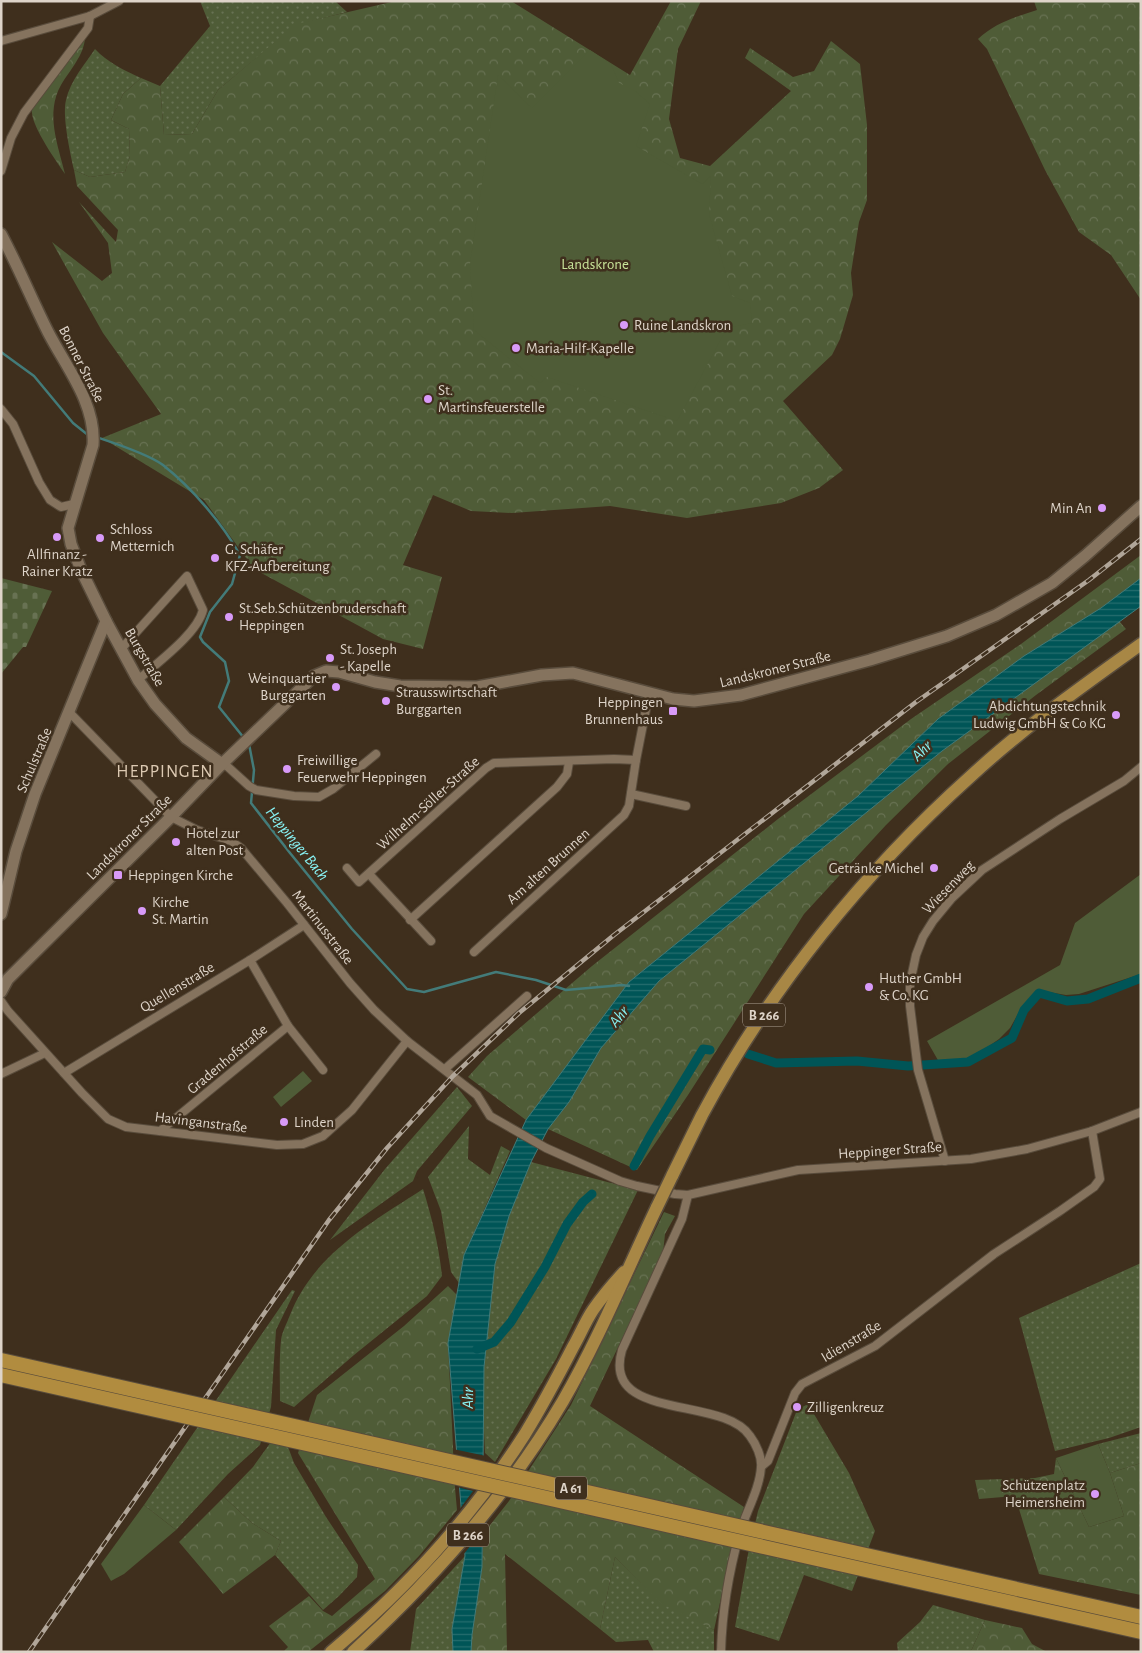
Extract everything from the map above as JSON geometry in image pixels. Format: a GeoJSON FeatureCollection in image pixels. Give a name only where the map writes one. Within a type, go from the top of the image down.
{"type":"FeatureCollection","features":[{"type":"Feature","properties":{"kind":"highway","name":"B 266"},"geometry":{"type":"LineString","coordinates":[[353,1652],[396,1613],[471,1532],[532,1449],[563,1401],[592,1346],[620,1290],[628,1266],[656,1207],[702,1115],[749,1036],[798,966],[858,891],[931,813],[991,758],[1048,712],[1141,644]]}},
{"type":"Feature","properties":{"kind":"highway","name":"B 266"},"geometry":{"type":"LineString","coordinates":[[330,1652],[393,1596],[426,1562],[464,1517],[524,1435],[592,1312],[628,1266]]}},
{"type":"Feature","properties":{"kind":"highway","name":"A 61"},"geometry":{"type":"LineString","coordinates":[[1,1360],[1141,1617]]}},
{"type":"Feature","properties":{"kind":"highway","name":"A 61"},"geometry":{"type":"LineString","coordinates":[[1,1375],[1141,1632]]}},
{"type":"Feature","properties":{"kind":"main road","name":"Bonner Straße"},"geometry":{"type":"LineString","coordinates":[[1,234],[49,333],[84,398],[91,417],[93,439],[89,463],[74,504],[68,528],[71,544]]}},
{"type":"Feature","properties":{"kind":"main road","name":"Landskroner Straße"},"geometry":{"type":"LineString","coordinates":[[1,992],[8,979],[28,958],[222,764],[314,676],[326,671],[339,672],[375,682],[400,686],[477,687],[542,674],[572,673],[673,699],[694,701],[741,696],[870,660],[947,636],[996,615],[1052,583],[1141,506]]}},
{"type":"Feature","properties":{"kind":"main road","name":"Burgstraße"},"geometry":{"type":"LineString","coordinates":[[71,544],[81,570],[106,621],[138,680],[169,721],[186,738],[222,764]]}},
{"type":"Feature","properties":{"kind":"main road","name":"Schulstraße"},"geometry":{"type":"LineString","coordinates":[[1,914],[16,850],[32,804],[106,621]]}},
{"type":"Feature","properties":{"kind":"street"},"geometry":{"type":"LineString","coordinates":[[1,41],[90,16],[119,1]]}},
{"type":"Feature","properties":{"kind":"street"},"geometry":{"type":"LineString","coordinates":[[1,171],[11,138],[24,113],[88,28],[90,16]]}},
{"type":"Feature","properties":{"kind":"street"},"geometry":{"type":"LineString","coordinates":[[1,409],[14,424],[39,482],[50,500],[61,507],[74,504]]}},
{"type":"Feature","properties":{"kind":"street"},"geometry":{"type":"LineString","coordinates":[[122,648],[187,576],[203,610],[201,618],[190,633],[138,680]]}},
{"type":"Feature","properties":{"kind":"street","name":"Am alten Brunnen"},"geometry":{"type":"LineString","coordinates":[[474,952],[624,815],[631,794],[649,694]]}},
{"type":"Feature","properties":{"kind":"street","name":"Martinusstraße"},"geometry":{"type":"LineString","coordinates":[[70,713],[171,817],[197,830],[231,841],[241,848],[357,992],[407,1041],[477,1095],[490,1116],[546,1148],[620,1181],[637,1186]]}},
{"type":"Feature","properties":{"kind":"street"},"geometry":{"type":"LineString","coordinates":[[222,764],[228,766],[249,786],[256,790],[294,796],[319,797],[334,789],[376,754]]}},
{"type":"Feature","properties":{"kind":"street","name":"Wilhelm-Söller-Straße"},"geometry":{"type":"LineString","coordinates":[[369,874],[486,768],[494,763],[636,760]]}},
{"type":"Feature","properties":{"kind":"street"},"geometry":{"type":"LineString","coordinates":[[410,920],[557,787],[567,774],[569,762]]}},
{"type":"Feature","properties":{"kind":"street","name":"Wiesenweg"},"geometry":{"type":"LineString","coordinates":[[945,1161],[917,1066],[910,1006],[910,983],[916,955],[924,937],[933,921],[952,898],[982,870],[1060,819],[1124,781],[1141,767]]}},
{"type":"Feature","properties":{"kind":"street"},"geometry":{"type":"LineString","coordinates":[[631,794],[686,806]]}},
{"type":"Feature","properties":{"kind":"street"},"geometry":{"type":"LineString","coordinates":[[347,868],[360,882],[369,874],[431,942]]}},
{"type":"Feature","properties":{"kind":"street","name":"Quellenstraße"},"geometry":{"type":"LineString","coordinates":[[64,1073],[304,925]]}},
{"type":"Feature","properties":{"kind":"street"},"geometry":{"type":"LineString","coordinates":[[250,960],[288,1026],[323,1070]]}},
{"type":"Feature","properties":{"kind":"street"},"geometry":{"type":"LineString","coordinates":[[445,1069],[527,996]]}},
{"type":"Feature","properties":{"kind":"street","name":"Havinganstraße"},"geometry":{"type":"LineString","coordinates":[[1,1001],[8,1012],[45,1053],[108,1119],[126,1127],[277,1146],[303,1144],[323,1136],[352,1110],[407,1041]]}},
{"type":"Feature","properties":{"kind":"street","name":"Gradenhofstraße"},"geometry":{"type":"LineString","coordinates":[[160,1132],[288,1026]]}},
{"type":"Feature","properties":{"kind":"street"},"geometry":{"type":"LineString","coordinates":[[1,1074],[45,1053]]}},
{"type":"Feature","properties":{"kind":"street","name":"Heppinger Straße"},"geometry":{"type":"LineString","coordinates":[[637,1186],[688,1195],[798,1170],[971,1159],[1027,1149],[1092,1131],[1141,1112]]}},
{"type":"Feature","properties":{"kind":"street","name":"Idienstraße"},"geometry":{"type":"LineString","coordinates":[[721,1652],[724,1603],[740,1533],[760,1478],[762,1466],[768,1461],[795,1393],[802,1384],[875,1346],[994,1254],[1094,1187],[1100,1179],[1092,1131]]}},
{"type":"Feature","properties":{"kind":"street"},"geometry":{"type":"LineString","coordinates":[[688,1195],[682,1219],[622,1350],[619,1362],[621,1376],[636,1395],[728,1419],[740,1425],[749,1433],[757,1446],[762,1466]]}},
{"type":"Feature","properties":{"kind":"green space"},"geometry":{"type":"Polygon","coordinates":[[[200,1],[335,1],[347,12],[296,25],[218,90],[192,134],[164,135],[160,86],[210,26],[200,1]]]}},
{"type":"Feature","properties":{"kind":"green space"},"geometry":{"type":"Polygon","coordinates":[[[396,1],[511,1],[630,75],[671,1],[701,1],[678,49],[669,119],[680,158],[710,166],[791,91],[745,58],[750,48],[793,77],[814,71],[831,41],[860,64],[867,125],[867,200],[859,222],[851,273],[853,295],[840,339],[832,355],[783,401],[843,470],[819,488],[781,503],[687,518],[610,506],[512,513],[471,511],[433,495],[403,565],[442,577],[423,649],[383,639],[254,569],[204,500],[102,438],[161,414],[103,333],[52,242],[102,281],[112,273],[108,243],[79,202],[116,242],[118,230],[77,186],[74,170],[90,177],[125,172],[130,156],[129,129],[111,120],[123,94],[141,78],[160,86],[164,135],[192,134],[218,90],[296,24],[396,1]]]}},
{"type":"Feature","properties":{"kind":"green space"},"geometry":{"type":"Polygon","coordinates":[[[1034,1],[1141,1],[1141,300],[1111,255],[1079,232],[1045,170],[987,49],[978,39],[998,25],[1037,10],[1034,1]]]}},
{"type":"Feature","properties":{"kind":"green space"},"geometry":{"type":"Polygon","coordinates":[[[85,38],[76,62],[56,96],[54,107],[54,129],[65,174],[36,127],[32,113],[38,97],[85,38]]]}},
{"type":"Feature","properties":{"kind":"green space"},"geometry":{"type":"Polygon","coordinates":[[[95,49],[111,62],[141,78],[123,94],[111,120],[129,129],[130,156],[125,172],[90,177],[74,170],[67,134],[65,107],[71,86],[95,49]]]}},
{"type":"Feature","properties":{"kind":"green space","name":"Landskrone"},"geometry":{"type":"Polygon","coordinates":[[[590,50],[611,64],[619,83],[635,91],[650,104],[636,146],[702,184],[711,176],[709,214],[732,296],[750,303],[752,323],[727,328],[677,421],[547,377],[540,383],[474,330],[470,264],[498,75],[532,108],[590,50]]]}},
{"type":"Feature","properties":{"kind":"green space"},"geometry":{"type":"Polygon","coordinates":[[[1141,555],[1141,578],[1101,608],[1024,656],[938,719],[858,796],[629,982],[526,1120],[468,1077],[487,1056],[592,966],[778,819],[911,719],[1021,644],[1141,555]]]}},
{"type":"Feature","properties":{"kind":"green space"},"geometry":{"type":"Polygon","coordinates":[[[1,578],[52,591],[26,647],[23,647],[1,674],[1,578]]]}},
{"type":"Feature","properties":{"kind":"green space"},"geometry":{"type":"Polygon","coordinates":[[[1119,621],[1126,629],[1036,695],[948,764],[886,825],[804,914],[688,1095],[637,1170],[548,1129],[569,1102],[601,1048],[659,981],[942,751],[1119,621]]]}},
{"type":"Feature","properties":{"kind":"green space"},"geometry":{"type":"Polygon","coordinates":[[[1141,874],[1141,974],[1079,994],[1066,995],[1037,990],[1022,1007],[1010,1028],[999,1039],[974,1057],[939,1062],[927,1041],[1060,965],[1075,923],[1141,874]]]}},
{"type":"Feature","properties":{"kind":"green space"},"geometry":{"type":"Polygon","coordinates":[[[303,1071],[312,1081],[281,1107],[273,1097],[303,1071]]]}},
{"type":"Feature","properties":{"kind":"green space"},"geometry":{"type":"Polygon","coordinates":[[[457,1087],[472,1106],[417,1171],[413,1181],[330,1240],[385,1169],[457,1087]]]}},
{"type":"Feature","properties":{"kind":"green space"},"geometry":{"type":"Polygon","coordinates":[[[469,1126],[468,1159],[490,1175],[501,1146],[510,1151],[464,1255],[459,1283],[451,1272],[441,1211],[428,1177],[469,1126]]]}},
{"type":"Feature","properties":{"kind":"green space"},"geometry":{"type":"Polygon","coordinates":[[[531,1162],[638,1190],[556,1359],[495,1462],[485,1453],[483,1409],[484,1367],[495,1264],[509,1216],[531,1162]]]}},
{"type":"Feature","properties":{"kind":"green space"},"geometry":{"type":"Polygon","coordinates":[[[423,1189],[435,1232],[442,1276],[427,1296],[294,1407],[280,1401],[280,1348],[283,1331],[300,1293],[329,1257],[346,1242],[384,1214],[423,1189]]]}},
{"type":"Feature","properties":{"kind":"green space"},"geometry":{"type":"Polygon","coordinates":[[[664,1212],[675,1216],[665,1234],[663,1253],[590,1406],[744,1507],[731,1552],[714,1630],[662,1604],[615,1557],[600,1629],[505,1554],[507,1652],[471,1652],[482,1567],[483,1534],[509,1501],[571,1405],[664,1212]]]}},
{"type":"Feature","properties":{"kind":"green space"},"geometry":{"type":"Polygon","coordinates":[[[1141,1263],[1141,1427],[1109,1438],[1055,1451],[1019,1318],[1141,1263]]]}},
{"type":"Feature","properties":{"kind":"green space"},"geometry":{"type":"Polygon","coordinates":[[[448,1286],[457,1295],[448,1343],[457,1510],[419,1556],[385,1591],[308,1652],[283,1652],[288,1647],[269,1626],[309,1596],[323,1611],[332,1616],[375,1579],[298,1453],[317,1395],[404,1326],[448,1286]]]}},
{"type":"Feature","properties":{"kind":"green space"},"geometry":{"type":"Polygon","coordinates":[[[292,1290],[295,1291],[276,1330],[271,1407],[260,1445],[228,1474],[176,1530],[144,1505],[292,1290]]]}},
{"type":"Feature","properties":{"kind":"green space"},"geometry":{"type":"Polygon","coordinates":[[[808,1404],[849,1473],[875,1531],[852,1591],[804,1575],[779,1641],[735,1627],[758,1511],[797,1410],[808,1404]]]}},
{"type":"Feature","properties":{"kind":"green space"},"geometry":{"type":"Polygon","coordinates":[[[281,1428],[294,1463],[326,1517],[358,1565],[357,1577],[323,1610],[275,1555],[281,1541],[252,1523],[224,1497],[253,1467],[281,1428]]]}},
{"type":"Feature","properties":{"kind":"green space"},"geometry":{"type":"Polygon","coordinates":[[[1141,1433],[1141,1463],[1110,1473],[1098,1444],[1141,1433]]]}},
{"type":"Feature","properties":{"kind":"green space","name":"Schützenplatz Heimersheim"},"geometry":{"type":"Polygon","coordinates":[[[1098,1444],[1124,1516],[1089,1527],[1056,1458],[1098,1444]]]}},
{"type":"Feature","properties":{"kind":"green space"},"geometry":{"type":"Polygon","coordinates":[[[1056,1458],[1089,1527],[1124,1516],[1110,1473],[1141,1463],[1141,1595],[1039,1574],[1015,1496],[979,1499],[975,1480],[1035,1478],[1054,1474],[1056,1458]]]}},
{"type":"Feature","properties":{"kind":"green space"},"geometry":{"type":"Polygon","coordinates":[[[224,1497],[252,1523],[281,1541],[275,1555],[223,1594],[179,1542],[224,1497]]]}},
{"type":"Feature","properties":{"kind":"green space"},"geometry":{"type":"Polygon","coordinates":[[[144,1505],[176,1530],[124,1574],[111,1581],[101,1564],[144,1505]]]}},
{"type":"Feature","properties":{"kind":"green space"},"geometry":{"type":"Polygon","coordinates":[[[465,1556],[452,1629],[453,1652],[410,1652],[416,1609],[465,1556]]]}},
{"type":"Feature","properties":{"kind":"green space"},"geometry":{"type":"Polygon","coordinates":[[[615,1557],[659,1600],[714,1630],[714,1652],[654,1652],[648,1640],[616,1642],[600,1629],[615,1557]]]}},
{"type":"Feature","properties":{"kind":"green space"},"geometry":{"type":"Polygon","coordinates":[[[933,1605],[985,1620],[972,1649],[968,1652],[898,1652],[897,1643],[920,1622],[933,1605]]]}},
{"type":"Feature","properties":{"kind":"green space"},"geometry":{"type":"Polygon","coordinates":[[[985,1620],[1022,1628],[1032,1644],[1047,1652],[968,1652],[972,1649],[985,1620]]]}},
{"type":"Feature","properties":{"kind":"water","name":"Ahr"},"geometry":{"type":"Polygon","coordinates":[[[1141,578],[1141,606],[942,751],[659,981],[601,1048],[569,1102],[548,1129],[531,1162],[509,1216],[495,1264],[484,1367],[482,1567],[471,1652],[453,1652],[452,1629],[465,1556],[448,1343],[464,1255],[526,1120],[629,982],[858,796],[938,719],[1024,656],[1101,608],[1141,578]]]}},
{"type":"Feature","properties":{"kind":"pier"},"geometry":{"type":"Polygon","coordinates":[[[453,1449],[486,1456],[485,1528],[463,1555],[459,1510],[473,1491],[457,1487],[453,1449]]]}},
{"type":"Feature","properties":{"kind":"waterway","name":"Heppinger Bach"},"geometry":{"type":"LineString","coordinates":[[1,352],[34,376],[73,423],[88,435]]}},
{"type":"Feature","properties":{"kind":"waterway","name":"Heppinger Bach"},"geometry":{"type":"LineString","coordinates":[[96,437],[140,453],[163,465],[185,484],[206,507],[240,555],[232,584],[210,612],[200,637],[225,662],[229,681],[219,707],[244,738]]}},
{"type":"Feature","properties":{"kind":"waterway","name":"Heppinger Bach"},"geometry":{"type":"LineString","coordinates":[[249,744],[254,770],[251,803],[352,929],[407,989],[424,992],[496,972],[536,980],[566,990],[629,986]]}},
{"type":"Feature","properties":{"kind":"waterway"},"geometry":{"type":"LineString","coordinates":[[748,1054],[776,1063],[857,1061],[908,1066],[968,1062],[1012,1038],[1024,1010],[1039,993],[1067,1001],[1088,999],[1141,978]]}},
{"type":"Feature","properties":{"kind":"waterway"},"geometry":{"type":"LineString","coordinates":[[634,1166],[703,1049],[710,1050]]}},
{"type":"Feature","properties":{"kind":"waterway"},"geometry":{"type":"LineString","coordinates":[[477,1349],[494,1342],[511,1322],[545,1267],[567,1224],[583,1202],[592,1194]]}},
{"type":"Feature","properties":{"kind":"railway"},"geometry":{"type":"LineString","coordinates":[[29,1652],[329,1220],[387,1148],[453,1076],[519,1013],[614,935],[916,702],[1089,580],[1141,539]]}},
{"type":"Feature","properties":{"kind":"place","name":"Ruine Landskron"},"geometry":{"type":"Point","coordinates":[624,325]}},
{"type":"Feature","properties":{"kind":"place","name":"Maria-Hilf-Kapelle"},"geometry":{"type":"Point","coordinates":[516,348]}},
{"type":"Feature","properties":{"kind":"place","name":"St. Martinsfeuerstelle"},"geometry":{"type":"Point","coordinates":[428,399]}},
{"type":"Feature","properties":{"kind":"place","name":"Min An"},"geometry":{"type":"Point","coordinates":[1102,508]}},
{"type":"Feature","properties":{"kind":"place","name":"Allfinanz - Rainer Kratz"},"geometry":{"type":"Point","coordinates":[57,537]}},
{"type":"Feature","properties":{"kind":"place","name":"Schloss Metternich"},"geometry":{"type":"Point","coordinates":[100,538]}},
{"type":"Feature","properties":{"kind":"place","name":"G. Schäfer KFZ-Aufbereitung"},"geometry":{"type":"Point","coordinates":[215,558]}},
{"type":"Feature","properties":{"kind":"place","name":"St.Seb.Schützenbruderschaft Heppingen"},"geometry":{"type":"Point","coordinates":[229,617]}},
{"type":"Feature","properties":{"kind":"place","name":"St. Joseph - Kapelle"},"geometry":{"type":"Point","coordinates":[330,658]}},
{"type":"Feature","properties":{"kind":"place","name":"Weinquartier Burggarten"},"geometry":{"type":"Point","coordinates":[336,687]}},
{"type":"Feature","properties":{"kind":"place","name":"Strausswirtschaft Burggarten"},"geometry":{"type":"Point","coordinates":[386,701]}},
{"type":"Feature","properties":{"kind":"place","name":"Heppingen Brunnenhaus"},"geometry":{"type":"Point","coordinates":[673,711]}},
{"type":"Feature","properties":{"kind":"place","name":"Abdichtungstechnik Ludwig GmbH & Co KG"},"geometry":{"type":"Point","coordinates":[1116,715]}},
{"type":"Feature","properties":{"kind":"place","name":"Freiwillige Feuerwehr Heppingen"},"geometry":{"type":"Point","coordinates":[287,769]}},
{"type":"Feature","properties":{"kind":"place","name":"Hotel zur alten Post"},"geometry":{"type":"Point","coordinates":[176,842]}},
{"type":"Feature","properties":{"kind":"place","name":"Getränke Michel"},"geometry":{"type":"Point","coordinates":[934,868]}},
{"type":"Feature","properties":{"kind":"place","name":"Heppingen Kirche"},"geometry":{"type":"Point","coordinates":[118,875]}},
{"type":"Feature","properties":{"kind":"place","name":"Kirche St. Martin"},"geometry":{"type":"Point","coordinates":[142,911]}},
{"type":"Feature","properties":{"kind":"place","name":"Huther GmbH & Co. KG"},"geometry":{"type":"Point","coordinates":[869,987]}},
{"type":"Feature","properties":{"kind":"place","name":"Linden"},"geometry":{"type":"Point","coordinates":[284,1122]}},
{"type":"Feature","properties":{"kind":"place","name":"Zilligenkreuz"},"geometry":{"type":"Point","coordinates":[797,1407]}},
{"type":"Feature","properties":{"kind":"place","name":"Schützenplatz Heimersheim"},"geometry":{"type":"Point","coordinates":[1095,1494]}},
{"type":"Feature","properties":{"kind":"district","name":"HEPPINGEN"},"geometry":{"type":"Point","coordinates":[165,771]}}]}
